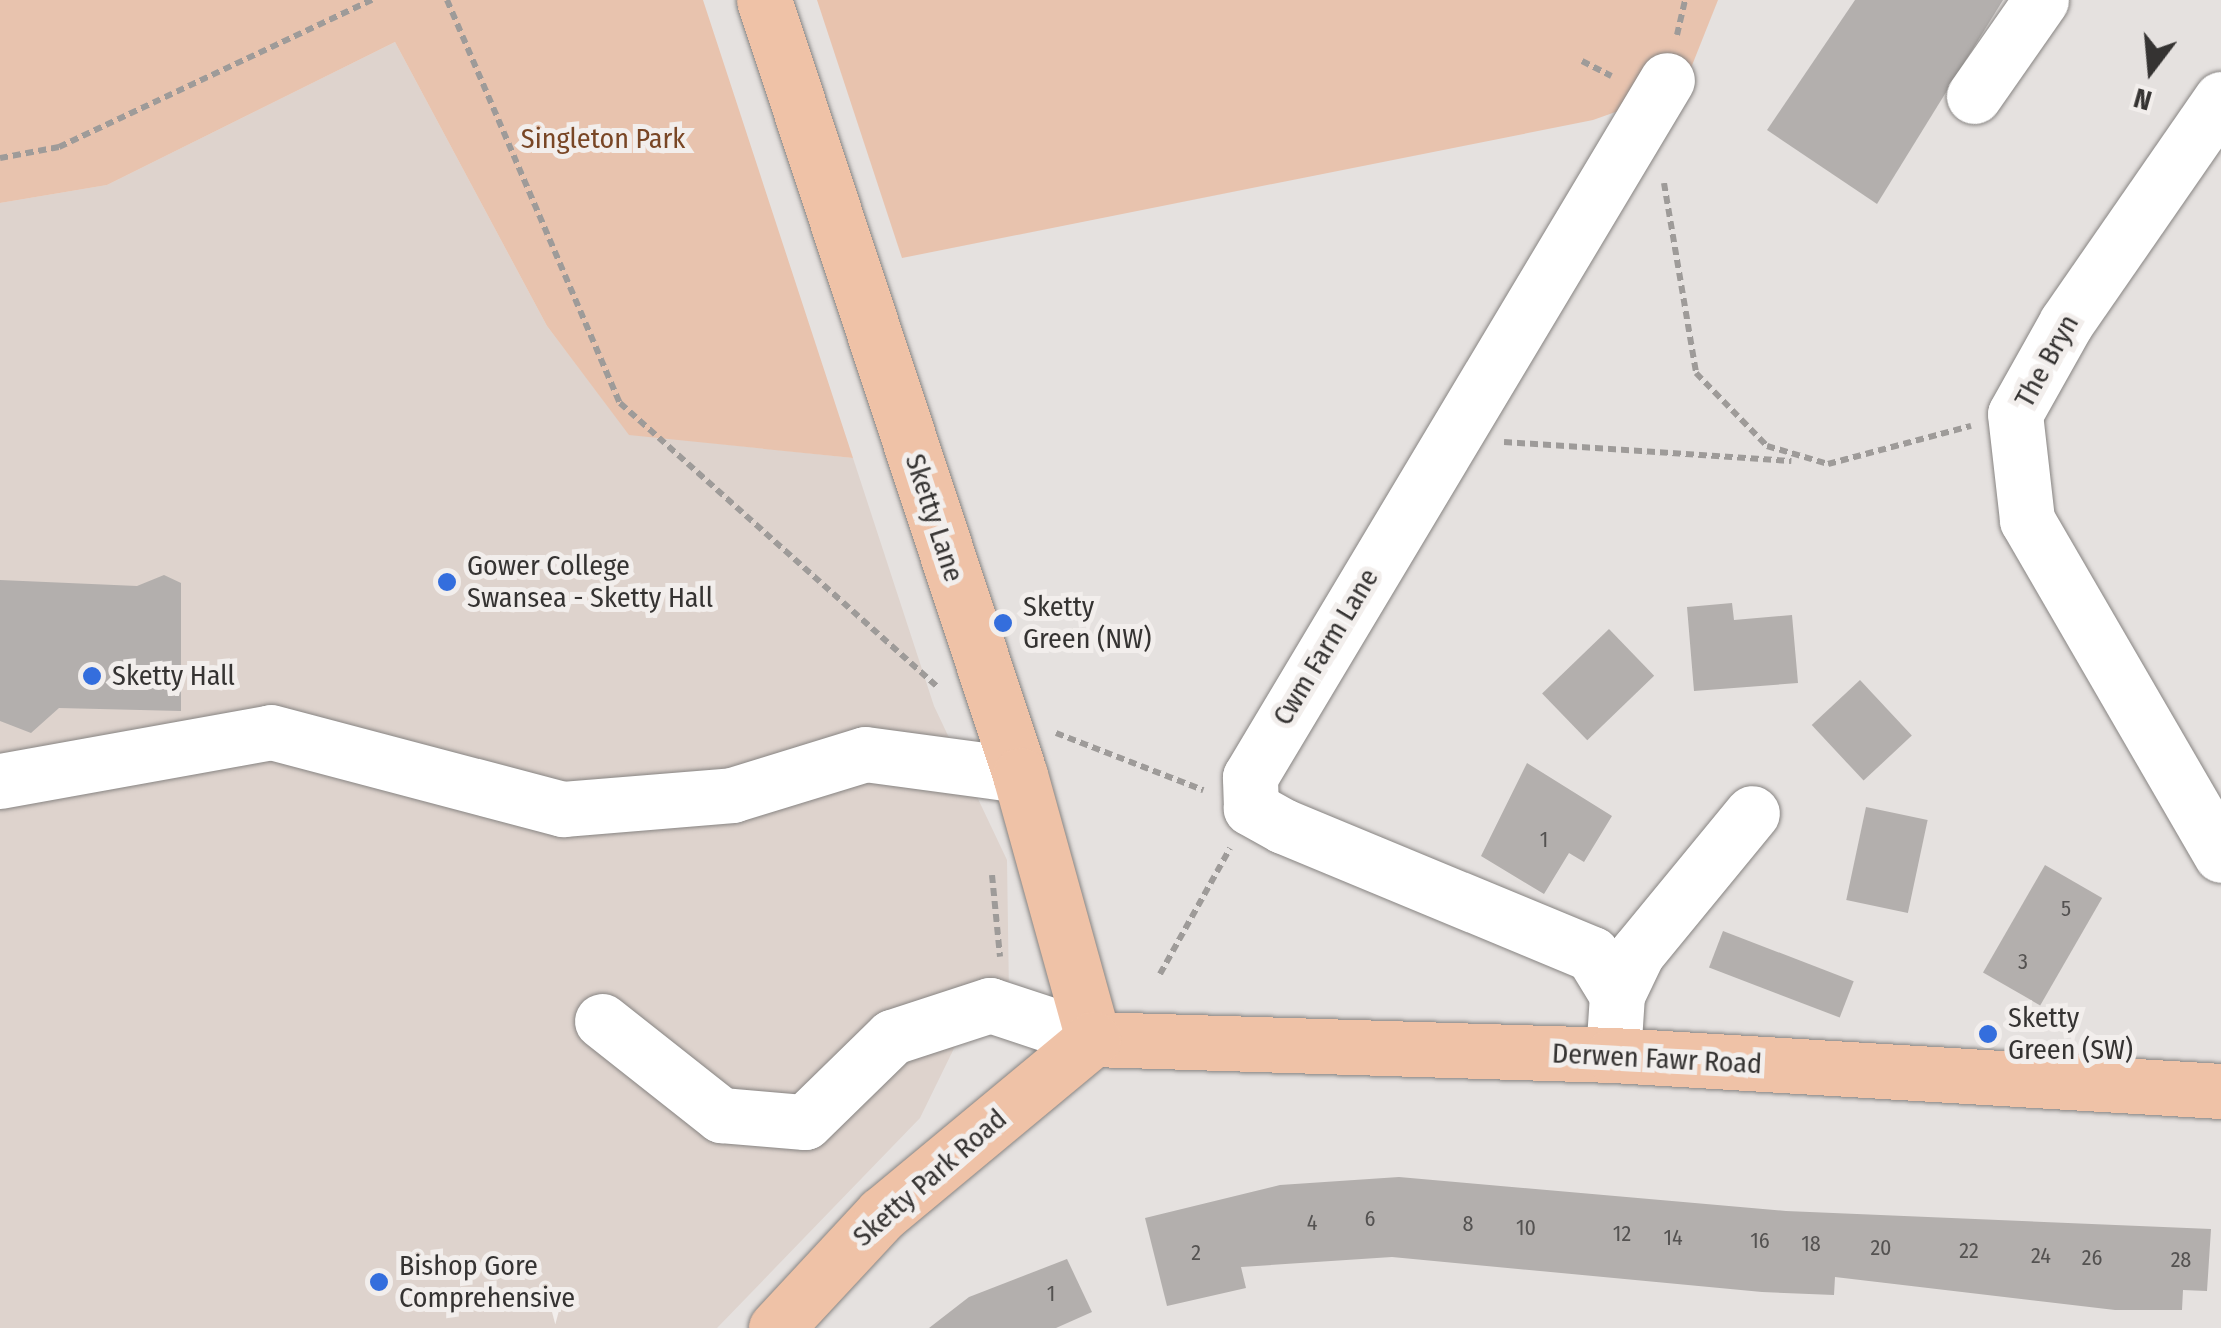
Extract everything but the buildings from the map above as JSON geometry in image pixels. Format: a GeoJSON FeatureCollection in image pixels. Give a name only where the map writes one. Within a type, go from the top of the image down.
{"type":"FeatureCollection","features":[{"type":"Feature","properties":{"kind":"main road","name":"Sketty Lane"},"geometry":{"type":"LineString","coordinates":[[764,0],[1032,752],[1093,1038]]}},
{"type":"Feature","properties":{"kind":"main road","name":"Derwen Fawr Road"},"geometry":{"type":"LineString","coordinates":[[1093,1038],[1612,1056],[2221,1091]]}},
{"type":"Feature","properties":{"kind":"main road","name":"Sketty Park Road"},"geometry":{"type":"LineString","coordinates":[[776,1328],[882,1214],[1093,1038]]}},
{"type":"Feature","properties":{"kind":"street"},"geometry":{"type":"LineString","coordinates":[[1974,96],[2041,0]]}},
{"type":"Feature","properties":{"kind":"street","name":"Cwm Farm Lane"},"geometry":{"type":"LineString","coordinates":[[1252,808],[1250,777],[1448,439],[1666,80]]}},
{"type":"Feature","properties":{"kind":"street","name":"The Bryn"},"geometry":{"type":"LineString","coordinates":[[2221,99],[2066,323],[2015,414],[2026,520],[2221,855]]}},
{"type":"Feature","properties":{"kind":"street"},"geometry":{"type":"LineString","coordinates":[[0,782],[271,732],[563,809],[732,794],[865,754],[1032,752]]}},
{"type":"Feature","properties":{"kind":"street"},"geometry":{"type":"LineString","coordinates":[[1252,808],[1592,954],[1617,995]]}},
{"type":"Feature","properties":{"kind":"street"},"geometry":{"type":"LineString","coordinates":[[1612,1056],[1617,995],[1637,953],[1752,813]]}},
{"type":"Feature","properties":{"kind":"street"},"geometry":{"type":"LineString","coordinates":[[602,1021],[720,1115],[805,1122],[892,1037],[990,1004],[1093,1038]]}},
{"type":"Feature","properties":{"kind":"path"},"geometry":{"type":"LineString","coordinates":[[0,158],[59,148],[372,0]]}},
{"type":"Feature","properties":{"kind":"path"},"geometry":{"type":"LineString","coordinates":[[447,0],[620,403],[942,690]]}},
{"type":"Feature","properties":{"kind":"path"},"geometry":{"type":"LineString","coordinates":[[1634,132],[1661,159],[1696,373],[1795,461]]}},
{"type":"Feature","properties":{"kind":"path"},"geometry":{"type":"LineString","coordinates":[[1448,439],[1828,464],[2015,414]]}},
{"type":"Feature","properties":{"kind":"path"},"geometry":{"type":"LineString","coordinates":[[1032,752],[1252,808],[1160,974]]}},
{"type":"Feature","properties":{"kind":"path"},"geometry":{"type":"LineString","coordinates":[[990,858],[1000,958],[990,1004]]}},
{"type":"Feature","properties":{"kind":"shaded area","name":"Gower College Swansea - Sketty Hall"},"geometry":{"type":"Polygon","coordinates":[[[395,42],[547,326],[629,434],[853,458],[934,706],[1007,860],[1009,995],[961,1034],[920,1118],[717,1328],[0,1328],[0,203],[107,185],[395,42]]]}},
{"type":"Feature","properties":{"kind":"green space","name":"Singleton Park"},"geometry":{"type":"Polygon","coordinates":[[[0,0],[703,0],[853,458],[629,435],[547,326],[395,42],[107,185],[0,203],[0,0]]]}},
{"type":"Feature","properties":{"kind":"green space"},"geometry":{"type":"Polygon","coordinates":[[[817,0],[1718,0],[1683,88],[1593,120],[902,258],[817,0]]]}},
{"type":"Feature","properties":{"kind":"place","name":"Gower College Swansea - Sketty Hall"},"geometry":{"type":"Point","coordinates":[447,582]}},
{"type":"Feature","properties":{"kind":"place","name":"Sketty Green (NW)"},"geometry":{"type":"Point","coordinates":[1003,623]}},
{"type":"Feature","properties":{"kind":"place","name":"Sketty Hall"},"geometry":{"type":"Point","coordinates":[92,676]}},
{"type":"Feature","properties":{"kind":"place","name":"Sketty Green (SW)"},"geometry":{"type":"Point","coordinates":[1988,1034]}},
{"type":"Feature","properties":{"kind":"place","name":"Bishop Gore Comprehensive"},"geometry":{"type":"Point","coordinates":[379,1282]}}]}
